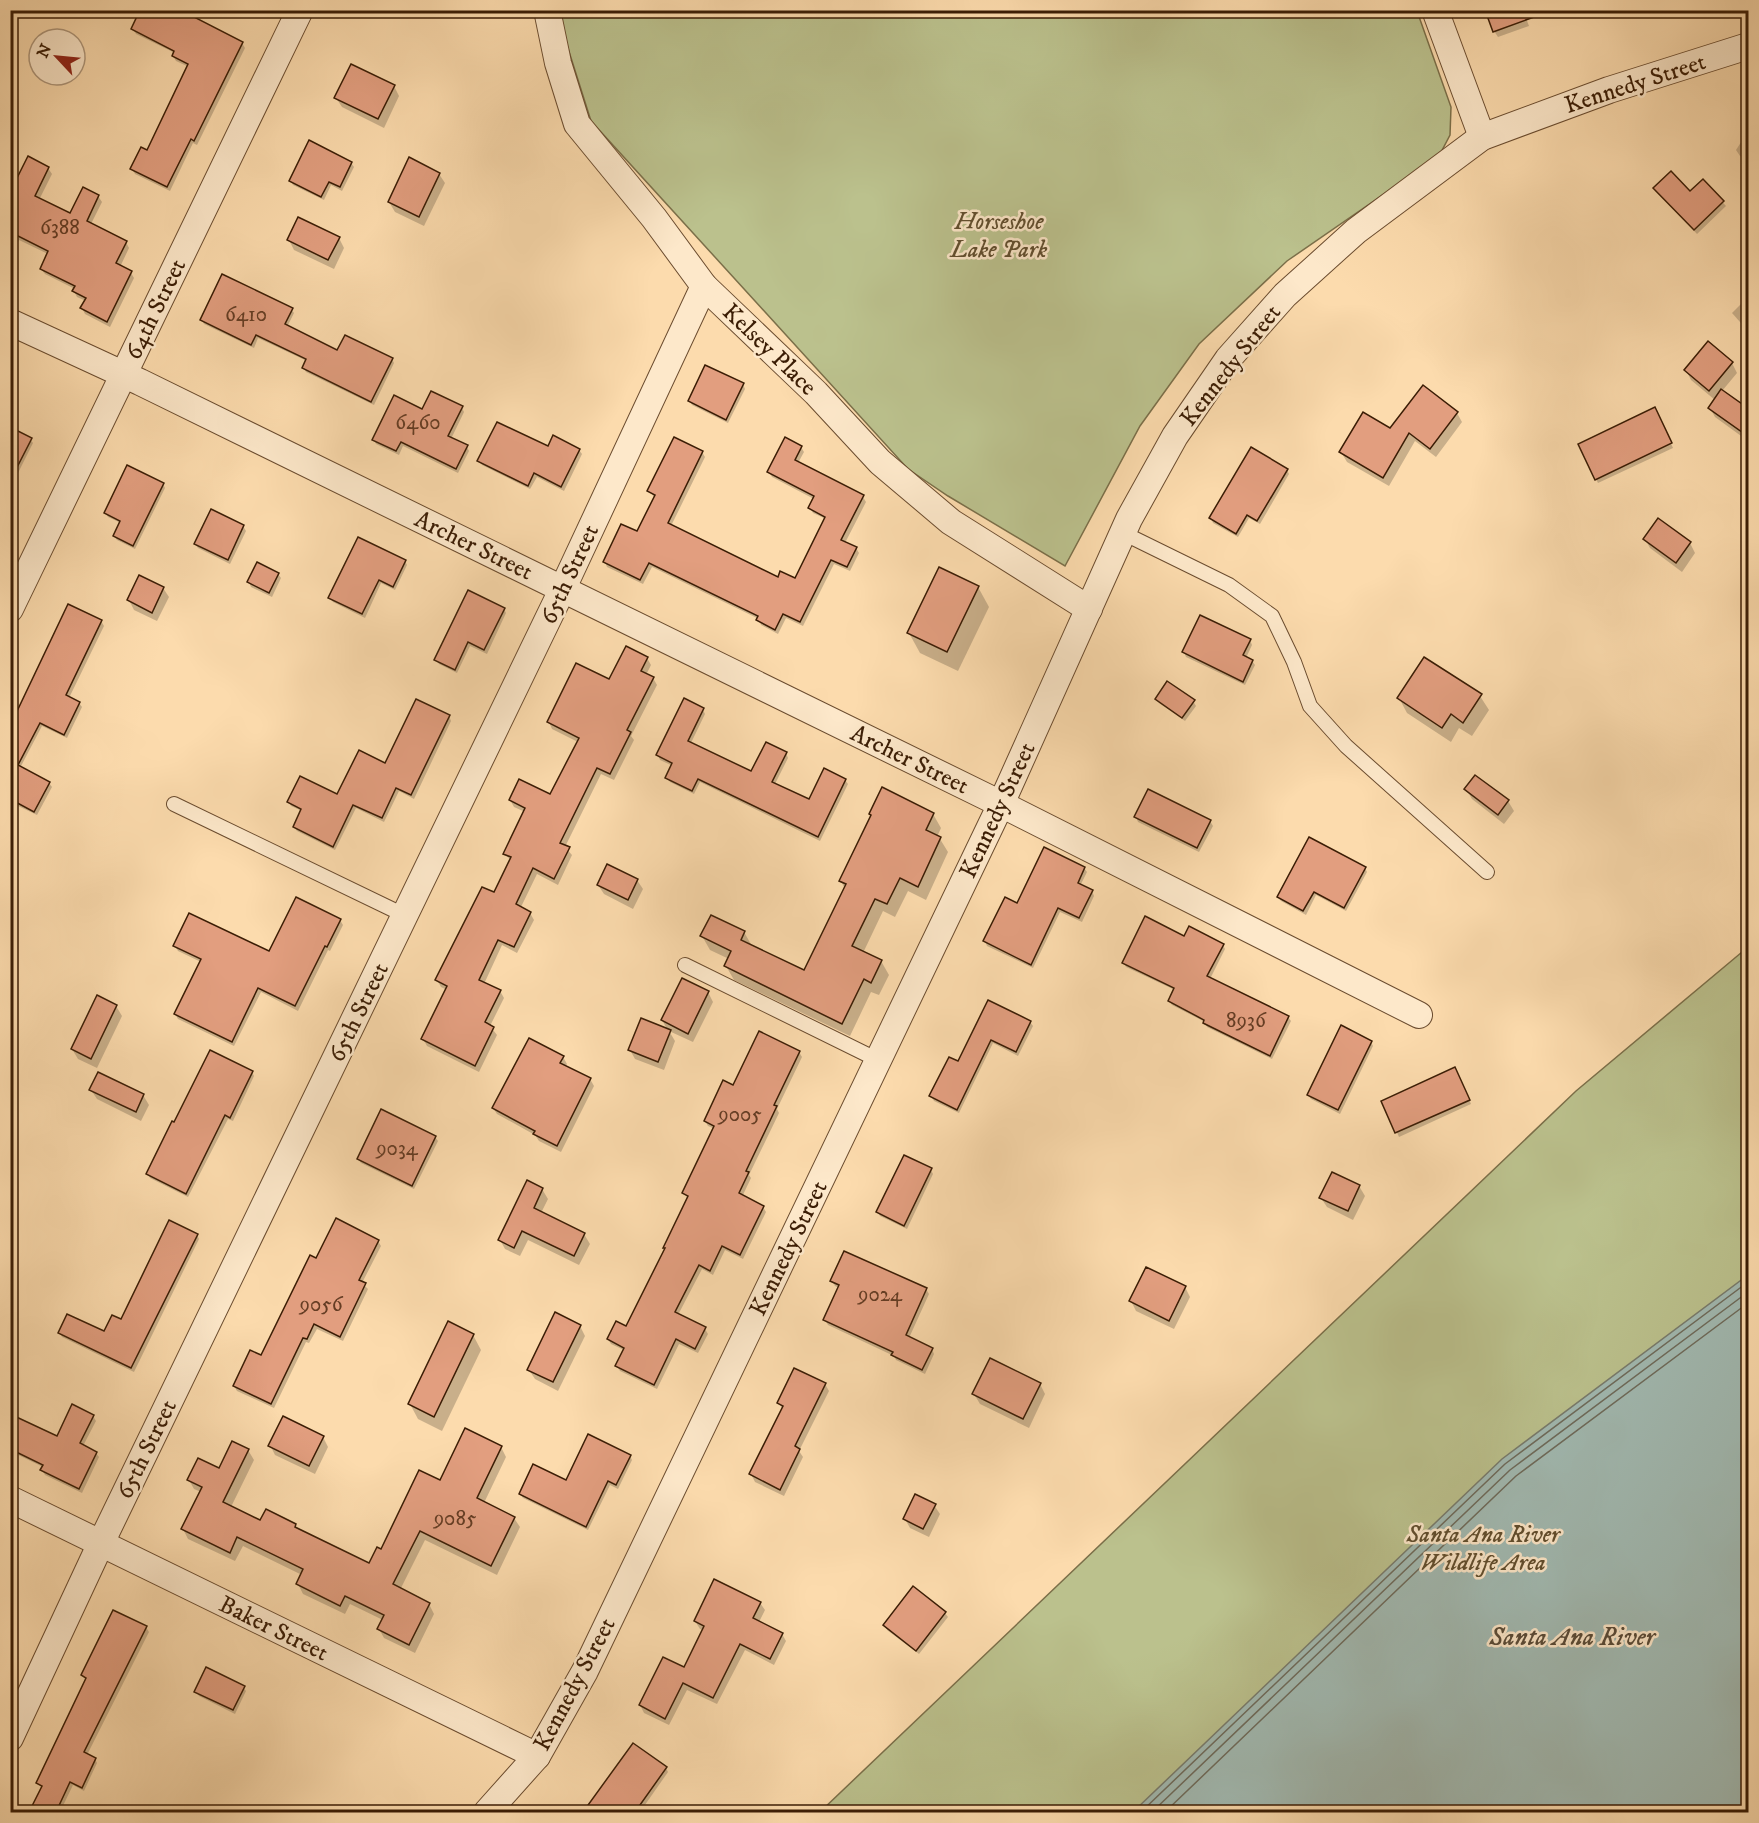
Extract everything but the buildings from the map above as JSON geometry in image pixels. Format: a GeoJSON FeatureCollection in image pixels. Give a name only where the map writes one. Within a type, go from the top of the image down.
{"type":"FeatureCollection","features":[{"type":"Feature","properties":{"kind":"street","name":"64th Street"},"geometry":{"type":"LineString","coordinates":[[10,609],[300,10]]}},
{"type":"Feature","properties":{"kind":"street","name":"Kelsey Place"},"geometry":{"type":"LineString","coordinates":[[547,10],[558,63],[577,124],[654,218],[704,286],[816,393],[889,470],[951,522],[1089,609]]}},
{"type":"Feature","properties":{"kind":"street"},"geometry":{"type":"LineString","coordinates":[[1435,10],[1482,137]]}},
{"type":"Feature","properties":{"kind":"street","name":"Kennedy Street"},"geometry":{"type":"LineString","coordinates":[[487,1812],[537,1756],[585,1671],[1001,804],[1134,509],[1181,427],[1228,359],[1285,295],[1356,231],[1482,137],[1609,90],[1749,46]]}},
{"type":"Feature","properties":{"kind":"street","name":"65th Street"},"geometry":{"type":"LineString","coordinates":[[10,1738],[101,1544],[562,588],[704,286]]}},
{"type":"Feature","properties":{"kind":"street","name":"Archer Street"},"geometry":{"type":"LineString","coordinates":[[10,322],[562,588],[1001,804],[1419,1015]]}},
{"type":"Feature","properties":{"kind":"street","name":"Baker Street"},"geometry":{"type":"LineString","coordinates":[[10,1499],[537,1756]]}},
{"type":"Feature","properties":{"kind":"lane"},"geometry":{"type":"LineString","coordinates":[[1123,533],[1229,585],[1272,616],[1294,662],[1310,706],[1346,746],[1487,872]]}},
{"type":"Feature","properties":{"kind":"lane"},"geometry":{"type":"LineString","coordinates":[[174,804],[404,915]]}},
{"type":"Feature","properties":{"kind":"lane"},"geometry":{"type":"LineString","coordinates":[[685,964],[878,1060]]}},
{"type":"Feature","properties":{"kind":"green space","name":"Horseshoe Lake Park"},"geometry":{"type":"Polygon","coordinates":[[[560,11],[1417,11],[1451,107],[1450,135],[1439,156],[1287,261],[1199,344],[1140,426],[1065,566],[948,496],[908,469],[591,121],[566,42],[560,11]]]}},
{"type":"Feature","properties":{"kind":"green space","name":"Santa Ana River Wildlife Area"},"geometry":{"type":"Polygon","coordinates":[[[1748,947],[1748,1812],[820,1812],[1576,1091],[1748,947]]]}},
{"type":"Feature","properties":{"kind":"water","name":"Santa Ana River"},"geometry":{"type":"Polygon","coordinates":[[[1748,1275],[1748,1812],[1133,1812],[1502,1459],[1748,1275]]]}}]}
